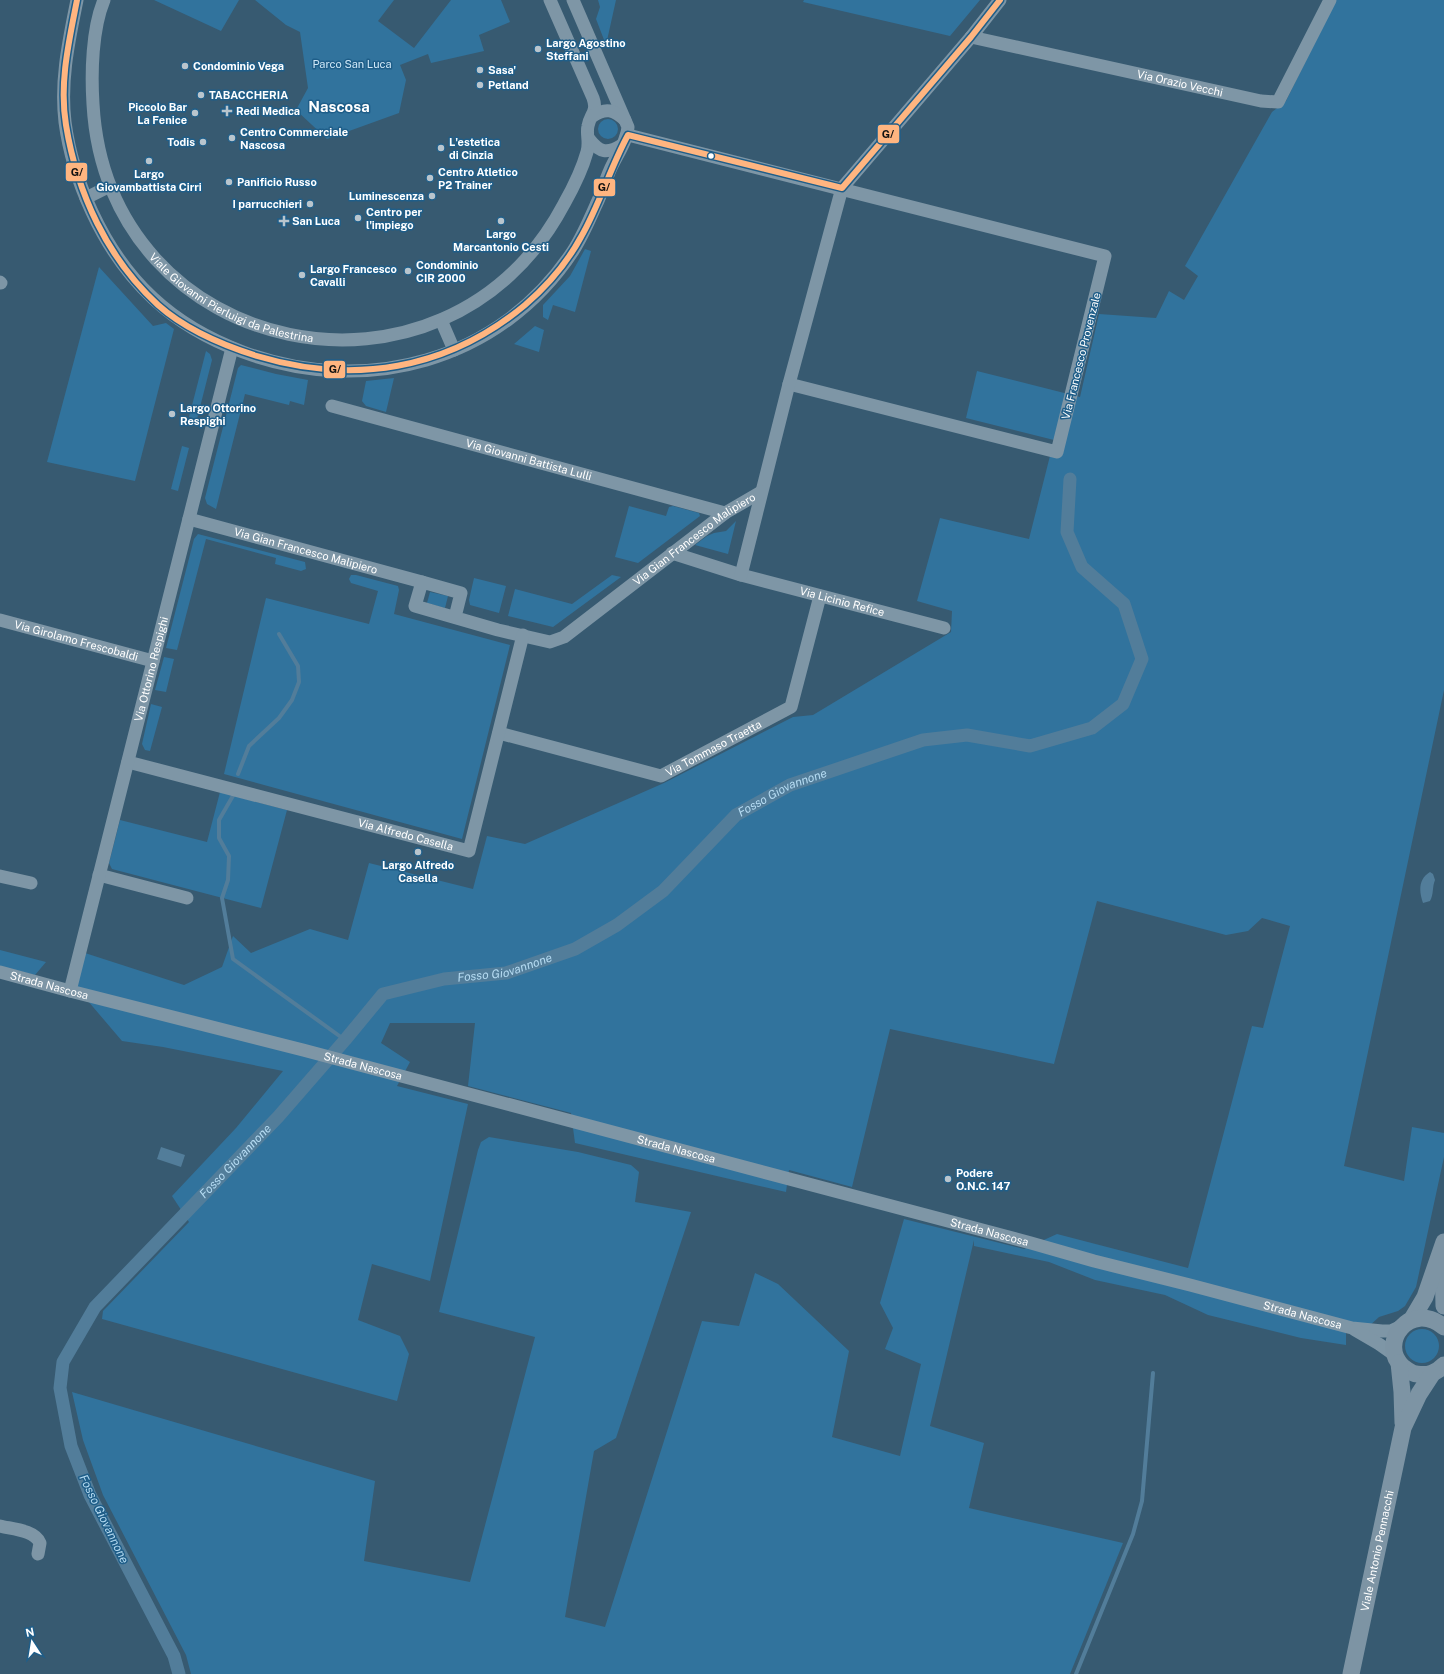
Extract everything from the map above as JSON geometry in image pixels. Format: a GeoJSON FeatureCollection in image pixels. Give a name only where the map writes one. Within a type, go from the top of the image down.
{"type":"FeatureCollection","features":[{"type":"Feature","properties":{"kind":"main road"},"geometry":{"type":"LineString","coordinates":[[1444,1242],[1444,1306]]}},
{"type":"Feature","properties":{"kind":"main road","name":"Viale Antonio Pennacchi"},"geometry":{"type":"LineString","coordinates":[[1403,1428],[1402,1392],[1398,1360],[1394,1345],[1396,1334],[1407,1323],[1425,1297],[1444,1242]]}},
{"type":"Feature","properties":{"kind":"main road"},"geometry":{"type":"LineString","coordinates":[[1407,1323],[1429,1318],[1444,1327]]}},
{"type":"Feature","properties":{"kind":"main road"},"geometry":{"type":"LineString","coordinates":[[1398,1360],[1414,1374],[1426,1375],[1440,1369]]}},
{"type":"Feature","properties":{"kind":"main road","name":"Viale Antonio Pennacchi"},"geometry":{"type":"LineString","coordinates":[[1351,1674],[1403,1428],[1419,1394],[1440,1369]]}},
{"type":"Feature","properties":{"kind":"street"},"geometry":{"type":"LineString","coordinates":[[77,0],[69,35],[63,91],[65,123],[77,172],[86,198],[102,232],[119,261],[136,282],[158,305],[181,322],[202,334],[232,348],[277,364],[303,369],[335,372],[370,371],[404,366],[439,356],[471,343],[499,326],[526,305],[552,278],[572,252],[587,227],[625,140],[628,127],[573,0]]}},
{"type":"Feature","properties":{"kind":"street","name":"Viale Giovanni Pierluigi da Palestrina"},"geometry":{"type":"LineString","coordinates":[[104,0],[97,20],[92,86],[94,120],[98,146],[110,186],[125,215],[142,242],[161,265],[184,286],[207,302],[234,317],[262,328],[288,334],[320,339],[352,341],[378,338],[410,331],[441,320],[469,305],[499,285],[524,264],[559,214],[573,187],[587,151],[589,139],[587,130],[588,122],[596,109],[593,98],[550,0]]}},
{"type":"Feature","properties":{"kind":"street"},"geometry":{"type":"LineString","coordinates":[[625,140],[842,188],[971,37],[1000,0]]}},
{"type":"Feature","properties":{"kind":"street","name":"Via Orazio Vecchi"},"geometry":{"type":"LineString","coordinates":[[971,37],[1262,101],[1278,102],[1330,0]]}},
{"type":"Feature","properties":{"kind":"street"},"geometry":{"type":"LineString","coordinates":[[593,116],[600,111],[608,110],[616,112],[625,120]]}},
{"type":"Feature","properties":{"kind":"street"},"geometry":{"type":"LineString","coordinates":[[589,139],[596,147],[604,151],[612,150],[625,140]]}},
{"type":"Feature","properties":{"kind":"street"},"geometry":{"type":"LineString","coordinates":[[86,198],[110,186]]}},
{"type":"Feature","properties":{"kind":"street","name":"Via Gian Francesco Malipiero"},"geometry":{"type":"LineString","coordinates":[[422,582],[415,606],[550,642],[564,637],[725,513],[761,492],[788,384],[842,188]]}},
{"type":"Feature","properties":{"kind":"street","name":"Via Francesco Provenzale"},"geometry":{"type":"LineString","coordinates":[[788,384],[1057,452],[1106,256],[842,188]]}},
{"type":"Feature","properties":{"kind":"street"},"geometry":{"type":"LineString","coordinates":[[441,320],[454,350]]}},
{"type":"Feature","properties":{"kind":"street","name":"Via Ottorino Respighi"},"geometry":{"type":"LineString","coordinates":[[70,991],[232,348]]}},
{"type":"Feature","properties":{"kind":"street","name":"Via Giovanni Battista Lulli"},"geometry":{"type":"LineString","coordinates":[[332,406],[725,513]]}},
{"type":"Feature","properties":{"kind":"street"},"geometry":{"type":"LineString","coordinates":[[741,575],[761,492]]}},
{"type":"Feature","properties":{"kind":"street","name":"Via Gian Francesco Malipiero"},"geometry":{"type":"LineString","coordinates":[[189,519],[461,593],[454,617]]}},
{"type":"Feature","properties":{"kind":"street","name":"Via Licinio Refice"},"geometry":{"type":"LineString","coordinates":[[672,553],[741,575],[944,628]]}},
{"type":"Feature","properties":{"kind":"street","name":"Via Tommaso Traetta"},"geometry":{"type":"LineString","coordinates":[[498,733],[661,776],[791,707],[820,596]]}},
{"type":"Feature","properties":{"kind":"street","name":"Via Girolamo Frescobaldi"},"geometry":{"type":"LineString","coordinates":[[0,620],[153,661]]}},
{"type":"Feature","properties":{"kind":"street","name":"Via Alfredo Casella"},"geometry":{"type":"LineString","coordinates":[[128,762],[469,851],[523,635]]}},
{"type":"Feature","properties":{"kind":"street"},"geometry":{"type":"LineString","coordinates":[[99,875],[187,898]]}},
{"type":"Feature","properties":{"kind":"street"},"geometry":{"type":"LineString","coordinates":[[0,876],[31,883]]}},
{"type":"Feature","properties":{"kind":"street","name":"Strada Nascosa"},"geometry":{"type":"LineString","coordinates":[[0,972],[303,1050],[1031,1242],[1094,1261],[1352,1328],[1387,1331],[1407,1323]]}},
{"type":"Feature","properties":{"kind":"street","name":"Strada Nascosa"},"geometry":{"type":"LineString","coordinates":[[1352,1328],[1379,1344],[1398,1360]]}},
{"type":"Feature","properties":{"kind":"street"},"geometry":{"type":"LineString","coordinates":[[0,1526],[28,1532],[35,1536],[40,1543],[38,1554]]}},
{"type":"Feature","properties":{"kind":"green space"},"geometry":{"type":"Polygon","coordinates":[[[154,0],[239,0],[221,31],[154,0]]]}},
{"type":"Feature","properties":{"kind":"green space","name":"Parco San Luca"},"geometry":{"type":"Polygon","coordinates":[[[255,0],[394,0],[378,21],[414,48],[451,0],[501,0],[510,22],[479,35],[484,51],[431,63],[428,54],[400,65],[406,80],[399,113],[327,139],[296,110],[308,88],[300,32],[286,25],[255,0]]]}},
{"type":"Feature","properties":{"kind":"green space"},"geometry":{"type":"Polygon","coordinates":[[[598,0],[616,0],[606,45],[596,19],[600,7],[598,0]]]}},
{"type":"Feature","properties":{"kind":"green space"},"geometry":{"type":"Polygon","coordinates":[[[804,0],[980,0],[950,36],[803,2],[804,0]]]}},
{"type":"Feature","properties":{"kind":"green space"},"geometry":{"type":"Polygon","coordinates":[[[1336,0],[1444,0],[1444,690],[1344,1166],[1404,1181],[1412,1127],[1444,1133],[1444,1157],[1416,1287],[1405,1306],[1398,1311],[1379,1317],[1368,1327],[1346,1323],[1346,1345],[1301,1338],[1208,1315],[1165,1295],[1095,1280],[1049,1262],[974,1246],[974,1240],[930,1426],[984,1443],[969,1508],[1123,1543],[1070,1674],[191,1674],[186,1655],[103,1495],[83,1440],[72,1392],[375,1481],[364,1561],[470,1582],[535,1337],[439,1312],[478,1150],[481,1142],[489,1137],[578,1152],[631,1165],[639,1172],[635,1202],[691,1212],[616,1438],[594,1451],[565,1617],[605,1627],[702,1321],[739,1326],[755,1273],[778,1284],[849,1351],[832,1437],[900,1456],[921,1364],[885,1349],[893,1328],[880,1303],[904,1219],[1024,1249],[1057,1234],[1188,1268],[1252,1026],[1263,1028],[1290,926],[1262,918],[1248,931],[1226,935],[1097,901],[1054,1064],[890,1029],[852,1187],[789,1170],[786,1192],[575,1143],[571,1113],[468,1086],[475,1023],[390,1023],[381,1043],[410,1062],[397,1086],[468,1104],[430,1281],[372,1264],[358,1320],[400,1336],[409,1354],[397,1401],[102,1319],[103,1311],[189,1222],[172,1196],[236,1128],[283,1071],[163,1047],[122,1041],[76,987],[85,953],[184,985],[222,967],[233,936],[251,953],[310,929],[348,940],[369,863],[473,889],[487,836],[525,844],[664,783],[793,717],[813,715],[951,632],[952,611],[917,601],[940,518],[1029,539],[1054,440],[966,418],[977,371],[1080,397],[1099,314],[1156,318],[1169,291],[1184,300],[1198,276],[1185,266],[1272,112],[1286,101],[1336,0]]]}},
{"type":"Feature","properties":{"kind":"green space"},"geometry":{"type":"Polygon","coordinates":[[[604,119],[612,119],[618,125],[618,133],[612,139],[604,139],[598,133],[598,125],[604,119]]]}},
{"type":"Feature","properties":{"kind":"green space"},"geometry":{"type":"Polygon","coordinates":[[[585,249],[591,251],[575,312],[553,305],[548,320],[543,317],[543,305],[570,276],[585,249]]]}},
{"type":"Feature","properties":{"kind":"green space"},"geometry":{"type":"Polygon","coordinates":[[[99,267],[153,326],[166,323],[174,329],[135,481],[47,462],[99,267]]]}},
{"type":"Feature","properties":{"kind":"green space"},"geometry":{"type":"Polygon","coordinates":[[[535,326],[544,330],[539,352],[514,344],[535,326]]]}},
{"type":"Feature","properties":{"kind":"green space"},"geometry":{"type":"Polygon","coordinates":[[[206,351],[210,354],[212,360],[197,419],[189,417],[206,351]]]}},
{"type":"Feature","properties":{"kind":"green space"},"geometry":{"type":"Polygon","coordinates":[[[241,365],[308,380],[304,405],[290,401],[289,405],[245,394],[216,509],[207,504],[205,498],[238,368],[241,365]]]}},
{"type":"Feature","properties":{"kind":"green space"},"geometry":{"type":"Polygon","coordinates":[[[394,378],[386,412],[366,406],[362,401],[366,381],[394,378]]]}},
{"type":"Feature","properties":{"kind":"green space"},"geometry":{"type":"Polygon","coordinates":[[[182,446],[189,448],[178,491],[171,489],[182,446]]]}},
{"type":"Feature","properties":{"kind":"green space"},"geometry":{"type":"Polygon","coordinates":[[[629,506],[666,516],[669,507],[673,506],[699,513],[700,516],[638,563],[615,557],[629,506]]]}},
{"type":"Feature","properties":{"kind":"green space"},"geometry":{"type":"Polygon","coordinates":[[[736,521],[728,554],[695,545],[707,536],[726,531],[736,521]]]}},
{"type":"Feature","properties":{"kind":"green space"},"geometry":{"type":"Polygon","coordinates":[[[198,534],[305,562],[306,569],[301,571],[275,564],[276,558],[206,539],[177,650],[166,648],[194,539],[198,534]]]}},
{"type":"Feature","properties":{"kind":"green space"},"geometry":{"type":"Polygon","coordinates":[[[351,575],[398,586],[399,590],[394,614],[510,645],[462,839],[224,774],[266,598],[369,624],[378,591],[351,583],[349,579],[351,575]]]}},
{"type":"Feature","properties":{"kind":"green space"},"geometry":{"type":"Polygon","coordinates":[[[612,575],[621,577],[553,627],[508,616],[515,589],[572,604],[612,575]]]}},
{"type":"Feature","properties":{"kind":"green space"},"geometry":{"type":"Polygon","coordinates":[[[474,578],[506,586],[499,613],[470,605],[469,600],[474,578]]]}},
{"type":"Feature","properties":{"kind":"green space"},"geometry":{"type":"Polygon","coordinates":[[[430,592],[448,596],[445,608],[427,603],[430,592]]]}},
{"type":"Feature","properties":{"kind":"green space"},"geometry":{"type":"Polygon","coordinates":[[[164,657],[174,659],[166,692],[155,690],[164,657]]]}},
{"type":"Feature","properties":{"kind":"green space"},"geometry":{"type":"Polygon","coordinates":[[[151,704],[162,707],[150,751],[145,750],[142,744],[151,704]]]}},
{"type":"Feature","properties":{"kind":"green space"},"geometry":{"type":"Polygon","coordinates":[[[220,792],[287,810],[261,908],[112,869],[109,863],[120,820],[207,842],[220,792]]]}},
{"type":"Feature","properties":{"kind":"green space"},"geometry":{"type":"Polygon","coordinates":[[[0,950],[46,962],[35,975],[0,966],[0,950]]]}},
{"type":"Feature","properties":{"kind":"green space"},"geometry":{"type":"Polygon","coordinates":[[[1419,1329],[1425,1329],[1434,1334],[1438,1340],[1438,1352],[1434,1358],[1425,1363],[1419,1363],[1410,1358],[1405,1349],[1405,1343],[1410,1334],[1419,1329]]]}},
{"type":"Feature","properties":{"kind":"shaded area"},"geometry":{"type":"Polygon","coordinates":[[[1430,872],[1433,874],[1435,880],[1432,896],[1430,901],[1423,903],[1420,886],[1423,878],[1430,872]]]}},
{"type":"Feature","properties":{"kind":"shaded area"},"geometry":{"type":"Polygon","coordinates":[[[161,1147],[185,1155],[181,1167],[157,1159],[161,1147]]]}},
{"type":"Feature","properties":{"kind":"waterway","name":"Fosso Giovannone"},"geometry":{"type":"LineString","coordinates":[[179,1674],[174,1656],[90,1495],[71,1446],[60,1388],[63,1362],[95,1307],[278,1117],[383,994],[444,979],[506,973],[575,949],[617,925],[663,891],[736,815],[790,785],[923,740],[967,735],[1030,746],[1092,728],[1123,704],[1142,659],[1124,604],[1082,567],[1067,532],[1070,479]]}},
{"type":"Feature","properties":{"kind":"waterway"},"geometry":{"type":"LineString","coordinates":[[238,774],[249,746],[279,718],[292,700],[299,682],[298,666],[279,634]]}},
{"type":"Feature","properties":{"kind":"waterway"},"geometry":{"type":"LineString","coordinates":[[234,794],[219,820],[219,838],[229,856],[228,880],[222,898],[233,959],[345,1040]]}},
{"type":"Feature","properties":{"kind":"waterway"},"geometry":{"type":"LineString","coordinates":[[1076,1674],[1133,1534],[1142,1501],[1153,1373]]}},
{"type":"Feature","properties":{"kind":"transit line","name":"G/"},"geometry":{"type":"LineString","coordinates":[[77,0],[68,46],[64,78],[64,109],[66,125],[71,150],[86,199],[109,245],[124,267],[140,287],[169,314],[192,329],[218,342],[257,356],[293,365],[328,369],[363,370],[398,366],[431,357],[464,344],[495,327],[525,305],[556,274],[575,247],[594,212],[628,135],[842,188],[971,37],[1000,0]]}},
{"type":"Feature","properties":{"kind":"place","name":"Largo Agostino Steffani"},"geometry":{"type":"Point","coordinates":[538,49]}},
{"type":"Feature","properties":{"kind":"place","name":"Condominio Vega"},"geometry":{"type":"Point","coordinates":[185,66]}},
{"type":"Feature","properties":{"kind":"place","name":"Sasa'"},"geometry":{"type":"Point","coordinates":[480,70]}},
{"type":"Feature","properties":{"kind":"place","name":"Petland"},"geometry":{"type":"Point","coordinates":[480,85]}},
{"type":"Feature","properties":{"kind":"place","name":"TABACCHERIA"},"geometry":{"type":"Point","coordinates":[201,95]}},
{"type":"Feature","properties":{"kind":"place","name":"Redi Medica"},"geometry":{"type":"Point","coordinates":[227,111]}},
{"type":"Feature","properties":{"kind":"place","name":"Piccolo Bar La Fenice"},"geometry":{"type":"Point","coordinates":[195,113]}},
{"type":"Feature","properties":{"kind":"place","name":"Centro Commerciale Nascosa"},"geometry":{"type":"Point","coordinates":[232,138]}},
{"type":"Feature","properties":{"kind":"place","name":"Todis"},"geometry":{"type":"Point","coordinates":[203,142]}},
{"type":"Feature","properties":{"kind":"place","name":"L'estetica di Cinzia"},"geometry":{"type":"Point","coordinates":[441,148]}},
{"type":"Feature","properties":{"kind":"place","name":"Largo Giovambattista Cirri"},"geometry":{"type":"Point","coordinates":[149,161]}},
{"type":"Feature","properties":{"kind":"place","name":"Centro Atletico P2 Trainer"},"geometry":{"type":"Point","coordinates":[430,178]}},
{"type":"Feature","properties":{"kind":"place","name":"Panificio Russo"},"geometry":{"type":"Point","coordinates":[229,182]}},
{"type":"Feature","properties":{"kind":"place","name":"Luminescenza"},"geometry":{"type":"Point","coordinates":[432,196]}},
{"type":"Feature","properties":{"kind":"place","name":"I parrucchieri"},"geometry":{"type":"Point","coordinates":[310,204]}},
{"type":"Feature","properties":{"kind":"place","name":"Centro per l'impiego"},"geometry":{"type":"Point","coordinates":[358,218]}},
{"type":"Feature","properties":{"kind":"place","name":"San Luca"},"geometry":{"type":"Point","coordinates":[284,221]}},
{"type":"Feature","properties":{"kind":"place","name":"Largo Marcantonio Cesti"},"geometry":{"type":"Point","coordinates":[501,221]}},
{"type":"Feature","properties":{"kind":"place","name":"Condominio CIR 2000"},"geometry":{"type":"Point","coordinates":[408,271]}},
{"type":"Feature","properties":{"kind":"place","name":"Largo Francesco Cavalli"},"geometry":{"type":"Point","coordinates":[302,275]}},
{"type":"Feature","properties":{"kind":"place","name":"Largo Ottorino Respighi"},"geometry":{"type":"Point","coordinates":[172,414]}},
{"type":"Feature","properties":{"kind":"place","name":"Largo Alfredo Casella"},"geometry":{"type":"Point","coordinates":[418,852]}},
{"type":"Feature","properties":{"kind":"place","name":"Podere O.N.C. 147"},"geometry":{"type":"Point","coordinates":[948,1179]}},
{"type":"Feature","properties":{"kind":"district","name":"Nascosa"},"geometry":{"type":"Point","coordinates":[339,106]}}]}
